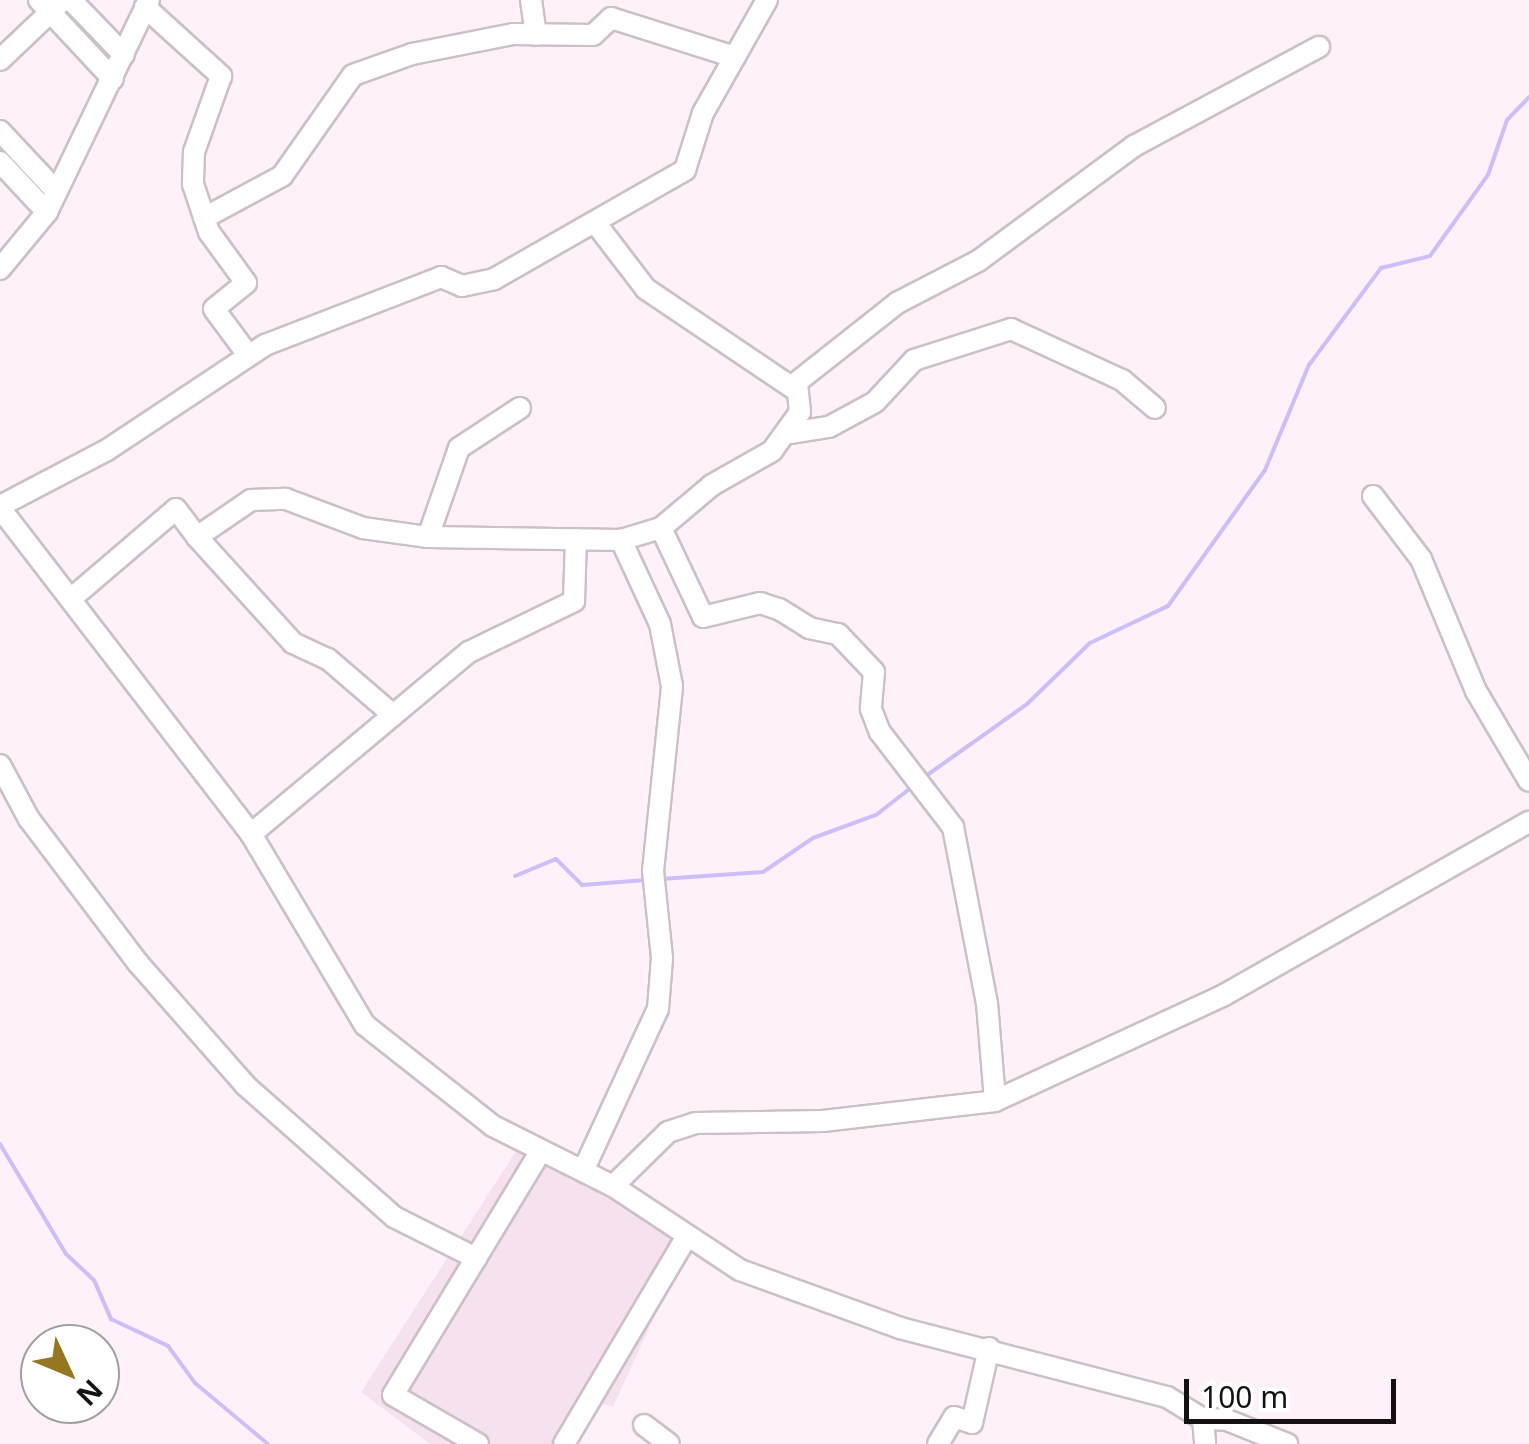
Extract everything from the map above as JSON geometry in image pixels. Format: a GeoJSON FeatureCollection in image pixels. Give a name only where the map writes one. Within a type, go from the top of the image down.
{"type":"FeatureCollection","features":[{"type":"Feature","properties":{"kind":"street"},"geometry":{"type":"LineString","coordinates":[[71,0],[124,54]]}},
{"type":"Feature","properties":{"kind":"street"},"geometry":{"type":"LineString","coordinates":[[532,0],[536,35]]}},
{"type":"Feature","properties":{"kind":"street"},"geometry":{"type":"LineString","coordinates":[[204,218],[282,176],[353,75],[412,54],[536,35],[593,35],[613,0]]}},
{"type":"Feature","properties":{"kind":"street"},"geometry":{"type":"LineString","coordinates":[[767,0],[704,113],[686,170],[597,225],[494,279],[462,286],[441,276],[374,296],[248,355],[107,450],[0,507],[73,597],[251,834],[365,1025],[493,1126],[613,1186],[685,1239],[740,1270],[866,1315],[1167,1397],[1203,1419],[1227,1420],[1287,1444]]}},
{"type":"Feature","properties":{"kind":"street"},"geometry":{"type":"LineString","coordinates":[[0,60],[51,4],[113,78]]}},
{"type":"Feature","properties":{"kind":"street"},"geometry":{"type":"LineString","coordinates":[[0,268],[47,212],[147,4],[221,76],[194,152],[204,218],[246,283],[214,309],[248,355]]}},
{"type":"Feature","properties":{"kind":"street"},"geometry":{"type":"LineString","coordinates":[[605,20],[735,57]]}},
{"type":"Feature","properties":{"kind":"street"},"geometry":{"type":"LineString","coordinates":[[793,388],[896,303],[978,260],[1134,146],[1319,46]]}},
{"type":"Feature","properties":{"kind":"street"},"geometry":{"type":"LineString","coordinates":[[0,131],[6,162],[47,212]]}},
{"type":"Feature","properties":{"kind":"street"},"geometry":{"type":"LineString","coordinates":[[6,162],[58,192]]}},
{"type":"Feature","properties":{"kind":"street"},"geometry":{"type":"LineString","coordinates":[[597,225],[646,289],[793,388],[800,412],[790,433]]}},
{"type":"Feature","properties":{"kind":"street"},"geometry":{"type":"LineString","coordinates":[[197,537],[251,500],[286,499],[363,528],[428,537],[622,540],[661,528],[790,433],[828,427],[875,402],[914,360],[1011,329],[1122,380],[1155,408]]}},
{"type":"Feature","properties":{"kind":"street"},"geometry":{"type":"LineString","coordinates":[[428,537],[460,448],[520,408]]}},
{"type":"Feature","properties":{"kind":"street"},"geometry":{"type":"LineString","coordinates":[[1373,496],[1421,559],[1476,690],[1529,781]]}},
{"type":"Feature","properties":{"kind":"street"},"geometry":{"type":"LineString","coordinates":[[73,597],[176,509],[293,643],[328,660],[392,714]]}},
{"type":"Feature","properties":{"kind":"street"},"geometry":{"type":"LineString","coordinates":[[661,528],[703,617],[760,604],[838,634],[874,672],[871,709],[880,732],[921,779],[953,827],[987,1003],[995,1102]]}},
{"type":"Feature","properties":{"kind":"street"},"geometry":{"type":"LineString","coordinates":[[251,834],[392,714],[484,643],[574,601],[576,539]]}},
{"type":"Feature","properties":{"kind":"street"},"geometry":{"type":"LineString","coordinates":[[584,1172],[658,1008],[654,878],[672,686],[660,624],[622,540]]}},
{"type":"Feature","properties":{"kind":"street"},"geometry":{"type":"LineString","coordinates":[[0,766],[29,819],[138,963],[245,1085],[394,1217],[476,1258]]}},
{"type":"Feature","properties":{"kind":"street"},"geometry":{"type":"LineString","coordinates":[[613,1186],[668,1132],[696,1123],[824,1121],[995,1102],[1224,995],[1529,822]]}},
{"type":"Feature","properties":{"kind":"street"},"geometry":{"type":"LineString","coordinates":[[478,1444],[393,1395],[541,1151]]}},
{"type":"Feature","properties":{"kind":"street"},"geometry":{"type":"LineString","coordinates":[[564,1444],[685,1239]]}},
{"type":"Feature","properties":{"kind":"street"},"geometry":{"type":"LineString","coordinates":[[938,1444],[954,1417],[972,1424],[990,1348]]}},
{"type":"Feature","properties":{"kind":"street"},"geometry":{"type":"LineString","coordinates":[[1203,1419],[1205,1444]]}},
{"type":"Feature","properties":{"kind":"street"},"geometry":{"type":"LineString","coordinates":[[644,1425],[669,1444]]}},
{"type":"Feature","properties":{"kind":"shaded area"},"geometry":{"type":"Polygon","coordinates":[[[516,1151],[623,1195],[689,1242],[613,1407],[598,1402],[567,1444],[430,1444],[361,1392],[516,1151]]]}},
{"type":"Feature","properties":{"kind":"waterway"},"geometry":{"type":"LineString","coordinates":[[923,778],[1027,704],[1090,643],[1168,606],[1265,470],[1309,365],[1381,268],[1430,256],[1488,175],[1507,120],[1529,97]]}},
{"type":"Feature","properties":{"kind":"waterway"},"geometry":{"type":"LineString","coordinates":[[661,879],[763,872],[813,838],[876,815],[912,787]]}},
{"type":"Feature","properties":{"kind":"waterway"},"geometry":{"type":"LineString","coordinates":[[515,876],[556,859],[582,885],[646,880]]}},
{"type":"Feature","properties":{"kind":"waterway"},"geometry":{"type":"LineString","coordinates":[[0,1144],[66,1254],[94,1280],[111,1319],[168,1346],[195,1383],[268,1444]]}}]}
